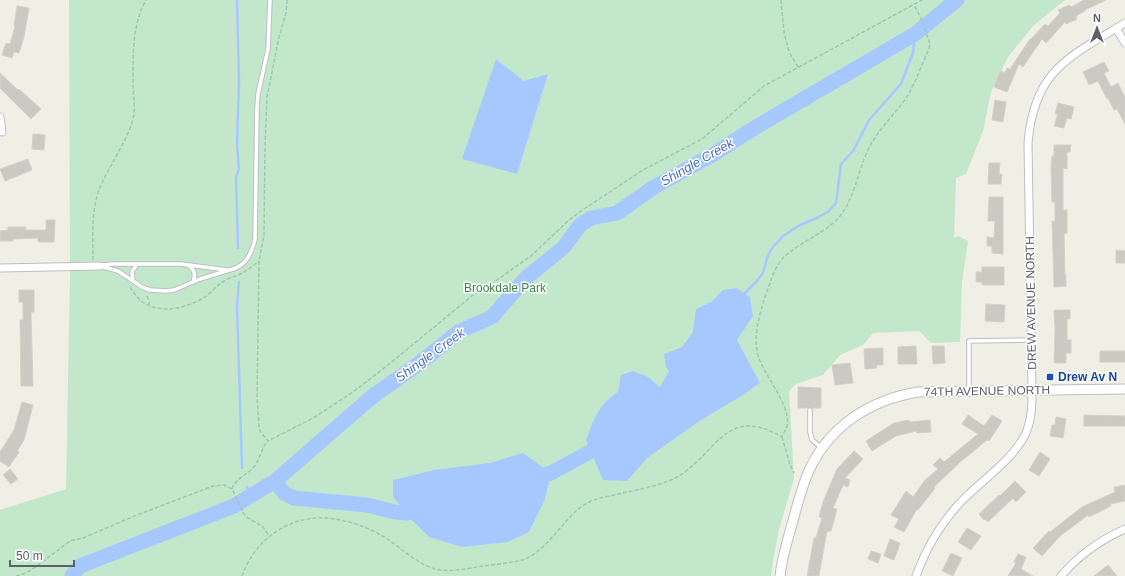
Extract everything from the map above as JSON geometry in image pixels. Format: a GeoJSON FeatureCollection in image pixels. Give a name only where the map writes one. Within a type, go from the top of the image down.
{"type":"FeatureCollection","features":[{"type":"Feature","properties":{"kind":"street","name":"DREW AVENUE NORTH"},"geometry":{"type":"LineString","coordinates":[[916,576],[934,538],[941,527],[957,506],[1018,447],[1030,420],[1032,411],[1032,390],[1028,143],[1034,106],[1042,89],[1066,60],[1082,48],[1125,23]]}},
{"type":"Feature","properties":{"kind":"street"},"geometry":{"type":"LineString","coordinates":[[1116,28],[1125,43]]}},
{"type":"Feature","properties":{"kind":"street"},"geometry":{"type":"LineString","coordinates":[[0,117],[2,132]]}},
{"type":"Feature","properties":{"kind":"street"},"geometry":{"type":"LineString","coordinates":[[0,268],[100,266]]}},
{"type":"Feature","properties":{"kind":"street","name":"74TH AVENUE NORTH"},"geometry":{"type":"LineString","coordinates":[[780,576],[784,552],[804,482],[813,463],[822,448],[840,428],[857,414],[872,405],[896,396],[918,392],[969,390],[1125,389]]}},
{"type":"Feature","properties":{"kind":"street"},"geometry":{"type":"LineString","coordinates":[[1061,576],[1071,564],[1089,549],[1108,536],[1125,529]]}},
{"type":"Feature","properties":{"kind":"lane"},"geometry":{"type":"LineString","coordinates":[[100,266],[118,271],[145,288],[158,291],[174,290],[208,276],[230,270],[245,262],[250,254],[255,240],[257,107],[258,94],[268,49],[270,0]]}},
{"type":"Feature","properties":{"kind":"lane"},"geometry":{"type":"LineString","coordinates":[[100,266],[114,264],[188,265],[230,270]]}},
{"type":"Feature","properties":{"kind":"lane"},"geometry":{"type":"LineString","coordinates":[[133,281],[132,272],[137,264]]}},
{"type":"Feature","properties":{"kind":"lane"},"geometry":{"type":"LineString","coordinates":[[188,265],[195,273],[193,282]]}},
{"type":"Feature","properties":{"kind":"lane"},"geometry":{"type":"LineString","coordinates":[[969,390],[969,341],[1031,340]]}},
{"type":"Feature","properties":{"kind":"lane"},"geometry":{"type":"LineString","coordinates":[[810,410],[810,432],[812,440],[822,448]]}},
{"type":"Feature","properties":{"kind":"path"},"geometry":{"type":"LineString","coordinates":[[93,261],[93,219],[98,192],[127,135],[133,119],[133,63],[135,44],[139,18],[146,0]]}},
{"type":"Feature","properties":{"kind":"path"},"geometry":{"type":"LineString","coordinates":[[268,441],[260,431],[258,419],[259,261],[264,231],[266,104],[279,37],[286,13],[287,0]]}},
{"type":"Feature","properties":{"kind":"path"},"geometry":{"type":"LineString","coordinates":[[781,0],[784,32],[789,52],[798,67]]}},
{"type":"Feature","properties":{"kind":"path"},"geometry":{"type":"LineString","coordinates":[[232,489],[234,483],[252,469],[257,463],[262,447],[268,441],[315,417],[347,396],[388,365],[473,295],[532,255],[568,221],[590,204],[643,170],[702,139],[764,86],[922,0]]}},
{"type":"Feature","properties":{"kind":"path"},"geometry":{"type":"LineString","coordinates":[[794,473],[790,465],[782,437],[787,425],[786,412],[782,401],[761,364],[756,349],[757,330],[769,284],[777,266],[794,249],[829,226],[840,216],[849,201],[869,147],[877,133],[908,95],[929,49],[929,39],[920,16],[913,5]]}},
{"type":"Feature","properties":{"kind":"path"},"geometry":{"type":"LineString","coordinates":[[145,288],[149,305]]}},
{"type":"Feature","properties":{"kind":"path"},"geometry":{"type":"LineString","coordinates":[[242,576],[246,564],[254,552],[269,536],[307,519],[326,518],[372,530],[417,560],[434,569],[452,571],[516,562],[531,557],[540,550],[566,521],[586,504],[597,499],[670,481],[688,469],[720,438],[738,427],[750,425],[757,426],[774,432],[782,437]]}},
{"type":"Feature","properties":{"kind":"path"},"geometry":{"type":"LineString","coordinates":[[16,576],[26,573],[37,566],[70,541],[84,538],[137,515],[213,486],[224,485],[232,489],[242,510],[248,518],[263,527],[269,536]]}},
{"type":"Feature","properties":{"kind":"green space","name":"Brookdale Park"},"geometry":{"type":"Polygon","coordinates":[[[69,0],[1065,0],[1033,26],[1008,57],[991,92],[983,131],[966,174],[956,178],[954,238],[958,236],[968,241],[962,282],[960,342],[931,343],[919,331],[873,333],[863,345],[840,355],[823,375],[796,384],[789,391],[794,479],[779,529],[771,576],[0,576],[0,510],[66,489],[70,275],[69,0]]]}},
{"type":"Feature","properties":{"kind":"water"},"geometry":{"type":"Polygon","coordinates":[[[496,59],[524,81],[548,74],[517,174],[462,159],[496,59]]]}},
{"type":"Feature","properties":{"kind":"water"},"geometry":{"type":"Polygon","coordinates":[[[737,288],[750,297],[753,316],[737,340],[760,383],[701,420],[647,458],[627,481],[603,480],[586,440],[594,419],[601,407],[618,392],[621,375],[633,371],[648,377],[660,387],[669,371],[666,367],[664,354],[682,347],[693,332],[696,309],[711,302],[723,290],[737,288]]]}},
{"type":"Feature","properties":{"kind":"water"},"geometry":{"type":"Polygon","coordinates":[[[523,453],[551,473],[545,499],[529,532],[508,542],[462,547],[429,537],[409,517],[393,497],[393,480],[434,470],[490,463],[523,453]]]}},
{"type":"Feature","properties":{"kind":"building"},"geometry":{"type":"Polygon","coordinates":[[[1084,0],[1106,0],[1085,10],[1076,16],[1077,19],[1066,24],[1065,22],[1046,43],[1042,39],[1023,67],[1019,64],[1007,92],[994,87],[1000,71],[1005,73],[1007,68],[1010,69],[1030,39],[1045,24],[1048,26],[1060,13],[1058,10],[1069,5],[1071,7],[1084,0]]]}},
{"type":"Feature","properties":{"kind":"building"},"geometry":{"type":"Polygon","coordinates":[[[17,6],[29,8],[24,37],[19,53],[14,52],[12,58],[2,55],[6,43],[10,44],[15,27],[17,6]]]}},
{"type":"Feature","properties":{"kind":"building"},"geometry":{"type":"Polygon","coordinates":[[[1104,62],[1109,71],[1104,73],[1111,87],[1118,83],[1125,97],[1125,124],[1117,109],[1114,110],[1108,98],[1107,99],[1098,81],[1089,85],[1083,72],[1104,62]]]}},
{"type":"Feature","properties":{"kind":"building"},"geometry":{"type":"Polygon","coordinates":[[[0,73],[41,109],[31,119],[0,88],[0,73]]]}},
{"type":"Feature","properties":{"kind":"building"},"geometry":{"type":"Polygon","coordinates":[[[995,100],[1006,102],[1003,122],[992,120],[995,100]]]}},
{"type":"Feature","properties":{"kind":"building"},"geometry":{"type":"Polygon","coordinates":[[[1058,103],[1074,107],[1071,119],[1067,118],[1064,128],[1054,126],[1058,114],[1055,114],[1058,103]]]}},
{"type":"Feature","properties":{"kind":"building"},"geometry":{"type":"Polygon","coordinates":[[[33,134],[45,135],[44,150],[32,149],[33,134]]]}},
{"type":"Feature","properties":{"kind":"building"},"geometry":{"type":"Polygon","coordinates":[[[1054,145],[1071,145],[1070,152],[1067,152],[1067,169],[1063,168],[1063,210],[1067,210],[1067,233],[1064,234],[1066,286],[1054,287],[1052,221],[1055,221],[1055,202],[1052,202],[1051,168],[1052,156],[1054,156],[1054,145]]]}},
{"type":"Feature","properties":{"kind":"building"},"geometry":{"type":"Polygon","coordinates":[[[28,159],[32,170],[5,181],[0,169],[28,159]]]}},
{"type":"Feature","properties":{"kind":"building"},"geometry":{"type":"Polygon","coordinates":[[[989,163],[1000,163],[999,174],[1002,174],[1001,184],[988,184],[989,163]]]}},
{"type":"Feature","properties":{"kind":"building"},"geometry":{"type":"Polygon","coordinates":[[[989,197],[1003,197],[1003,254],[992,253],[992,246],[987,246],[987,237],[994,238],[995,221],[988,221],[989,197]]]}},
{"type":"Feature","properties":{"kind":"building"},"geometry":{"type":"Polygon","coordinates":[[[46,220],[55,220],[54,242],[38,242],[38,238],[0,241],[0,231],[8,230],[8,227],[26,227],[26,230],[46,230],[46,220]]]}},
{"type":"Feature","properties":{"kind":"building"},"geometry":{"type":"Polygon","coordinates":[[[1116,250],[1125,251],[1125,263],[1116,263],[1116,250]]]}},
{"type":"Feature","properties":{"kind":"building"},"geometry":{"type":"Polygon","coordinates":[[[982,267],[1004,267],[1004,285],[982,285],[982,282],[976,282],[976,272],[982,272],[982,267]]]}},
{"type":"Feature","properties":{"kind":"building"},"geometry":{"type":"Polygon","coordinates":[[[19,290],[34,290],[34,312],[31,312],[33,386],[21,386],[20,320],[23,320],[23,302],[19,302],[19,290]]]}},
{"type":"Feature","properties":{"kind":"building"},"geometry":{"type":"Polygon","coordinates":[[[986,304],[1005,305],[1004,322],[985,321],[986,304]]]}},
{"type":"Feature","properties":{"kind":"building"},"geometry":{"type":"Polygon","coordinates":[[[1054,310],[1070,310],[1070,319],[1067,319],[1067,340],[1071,340],[1071,353],[1066,353],[1066,363],[1054,363],[1054,310]]]}},
{"type":"Feature","properties":{"kind":"building"},"geometry":{"type":"Polygon","coordinates":[[[916,346],[917,364],[898,364],[898,347],[916,346]]]}},
{"type":"Feature","properties":{"kind":"building"},"geometry":{"type":"Polygon","coordinates":[[[932,346],[944,346],[945,363],[933,364],[932,346]]]}},
{"type":"Feature","properties":{"kind":"building"},"geometry":{"type":"Polygon","coordinates":[[[883,348],[883,365],[876,365],[877,368],[865,369],[864,349],[883,348]]]}},
{"type":"Feature","properties":{"kind":"building"},"geometry":{"type":"Polygon","coordinates":[[[1100,351],[1125,351],[1125,362],[1100,362],[1100,351]]]}},
{"type":"Feature","properties":{"kind":"building"},"geometry":{"type":"Polygon","coordinates":[[[850,363],[853,383],[835,385],[832,365],[850,363]]]}},
{"type":"Feature","properties":{"kind":"building"},"geometry":{"type":"Polygon","coordinates":[[[798,387],[821,388],[821,408],[798,408],[798,387]]]}},
{"type":"Feature","properties":{"kind":"building"},"geometry":{"type":"Polygon","coordinates":[[[22,402],[33,405],[24,440],[17,451],[19,452],[9,467],[0,461],[0,452],[14,430],[22,402]]]}},
{"type":"Feature","properties":{"kind":"building"},"geometry":{"type":"Polygon","coordinates":[[[968,415],[984,426],[992,415],[1002,421],[989,441],[987,440],[959,463],[934,487],[935,488],[918,510],[917,509],[904,532],[894,527],[899,519],[891,515],[906,491],[913,497],[925,480],[938,469],[933,465],[940,458],[944,462],[978,434],[962,424],[968,415]]]}},
{"type":"Feature","properties":{"kind":"building"},"geometry":{"type":"Polygon","coordinates":[[[1084,415],[1125,416],[1125,426],[1084,426],[1084,415]]]}},
{"type":"Feature","properties":{"kind":"building"},"geometry":{"type":"Polygon","coordinates":[[[1056,417],[1066,419],[1063,438],[1050,436],[1052,425],[1055,425],[1056,417]]]}},
{"type":"Feature","properties":{"kind":"building"},"geometry":{"type":"Polygon","coordinates":[[[909,420],[910,422],[930,420],[931,432],[917,433],[916,431],[896,436],[872,451],[866,441],[894,423],[909,420]]]}},
{"type":"Feature","properties":{"kind":"building"},"geometry":{"type":"Polygon","coordinates":[[[854,451],[863,459],[845,478],[850,480],[848,487],[843,485],[833,508],[837,509],[831,531],[827,531],[819,576],[807,576],[814,538],[816,538],[822,518],[819,517],[823,502],[837,469],[854,451]]]}},
{"type":"Feature","properties":{"kind":"building"},"geometry":{"type":"Polygon","coordinates":[[[1040,452],[1050,459],[1039,476],[1029,470],[1040,452]]]}},
{"type":"Feature","properties":{"kind":"building"},"geometry":{"type":"Polygon","coordinates":[[[10,469],[18,479],[11,484],[3,475],[10,469]]]}},
{"type":"Feature","properties":{"kind":"building"},"geometry":{"type":"Polygon","coordinates":[[[1015,481],[1026,492],[1016,502],[1013,498],[988,522],[985,519],[984,520],[979,514],[1015,481]]]}},
{"type":"Feature","properties":{"kind":"building"},"geometry":{"type":"Polygon","coordinates":[[[1125,485],[1125,501],[1110,504],[1111,506],[1089,517],[1088,515],[1060,536],[1042,556],[1033,548],[1049,531],[1050,532],[1082,507],[1115,492],[1114,487],[1125,485]]]}},
{"type":"Feature","properties":{"kind":"building"},"geometry":{"type":"Polygon","coordinates":[[[967,528],[981,536],[971,550],[958,542],[967,528]]]}},
{"type":"Feature","properties":{"kind":"building"},"geometry":{"type":"Polygon","coordinates":[[[890,539],[900,543],[894,560],[884,556],[890,539]]]}},
{"type":"Feature","properties":{"kind":"building"},"geometry":{"type":"Polygon","coordinates":[[[871,551],[881,554],[878,563],[868,559],[871,551]]]}},
{"type":"Feature","properties":{"kind":"building"},"geometry":{"type":"Polygon","coordinates":[[[951,553],[962,558],[953,576],[942,571],[951,553]]]}},
{"type":"Feature","properties":{"kind":"building"},"geometry":{"type":"Polygon","coordinates":[[[1018,554],[1026,557],[1021,569],[1033,576],[1008,576],[1016,563],[1014,562],[1018,554]]]}},
{"type":"Feature","properties":{"kind":"building"},"geometry":{"type":"Polygon","coordinates":[[[1108,565],[1117,576],[1094,576],[1108,565]]]}},
{"type":"Feature","properties":{"kind":"waterway"},"geometry":{"type":"LineString","coordinates":[[237,0],[239,81],[237,144],[239,169],[236,177],[238,248]]}},
{"type":"Feature","properties":{"kind":"waterway","name":"Shingle Creek"},"geometry":{"type":"LineString","coordinates":[[72,576],[80,566],[234,506],[275,481],[373,396],[417,365],[460,331],[492,317],[526,278],[564,247],[580,225],[591,218],[617,213],[654,187],[714,154],[751,130],[915,34],[957,0]]}},
{"type":"Feature","properties":{"kind":"waterway"},"geometry":{"type":"LineString","coordinates":[[745,293],[763,273],[767,258],[772,248],[783,236],[800,225],[829,211],[836,203],[841,164],[853,151],[869,120],[901,84],[913,53],[915,34]]}},
{"type":"Feature","properties":{"kind":"waterway"},"geometry":{"type":"LineString","coordinates":[[239,282],[237,306],[242,468]]}},
{"type":"Feature","properties":{"kind":"waterway"},"geometry":{"type":"LineString","coordinates":[[531,479],[551,473],[608,442]]}},
{"type":"Feature","properties":{"kind":"waterway"},"geometry":{"type":"LineString","coordinates":[[275,481],[284,493],[294,498],[367,505],[395,512],[406,513],[426,510]]}},
{"type":"Feature","properties":{"kind":"waterway"},"geometry":{"type":"LineString","coordinates":[[247,487],[251,497]]}},
{"type":"Feature","properties":{"kind":"place","name":"Drew Av N"},"geometry":{"type":"Point","coordinates":[1050,377]}}]}
